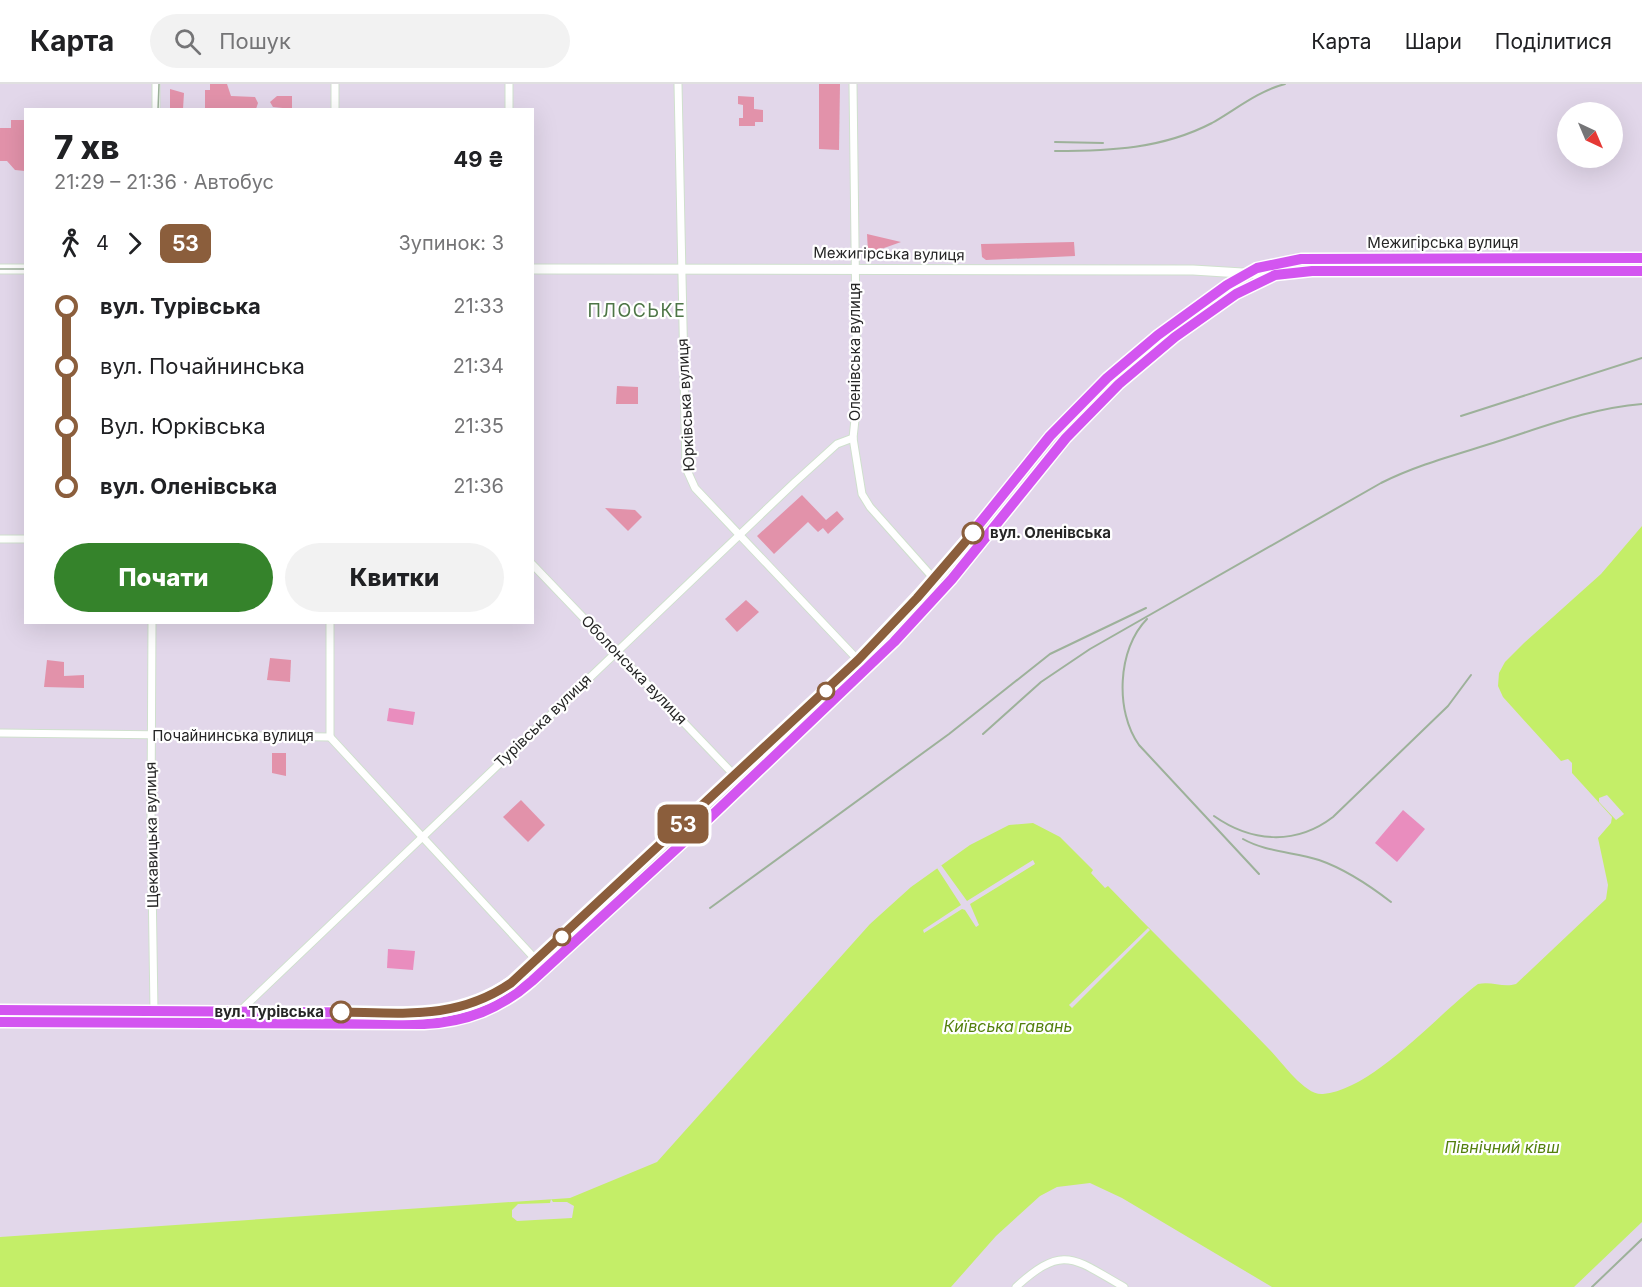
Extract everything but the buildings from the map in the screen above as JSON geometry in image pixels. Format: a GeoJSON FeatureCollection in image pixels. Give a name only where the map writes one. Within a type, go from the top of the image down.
{"type":"FeatureCollection","features":[{"type":"Feature","properties":{"kind":"main road","name":"Межигірська вулиця"},"geometry":{"type":"LineString","coordinates":[[1246,273],[1276,262],[1318,258],[1642,258]]}},
{"type":"Feature","properties":{"kind":"main road","name":"Межигірська вулиця"},"geometry":{"type":"LineString","coordinates":[[1275,275],[1333,270],[1642,271]]}},
{"type":"Feature","properties":{"kind":"main road"},"geometry":{"type":"LineString","coordinates":[[0,1022],[422,1013],[453,1010],[496,993],[536,961],[858,660],[935,579],[1050,436],[1087,397],[1158,335],[1203,301],[1246,273]]}},
{"type":"Feature","properties":{"kind":"main road"},"geometry":{"type":"LineString","coordinates":[[0,1010],[154,1011],[239,1017],[424,1024],[453,1022],[496,1007],[520,991],[544,970],[855,681],[943,589],[1050,456],[1096,406],[1144,363],[1200,319],[1236,294],[1275,275]]}},
{"type":"Feature","properties":{"kind":"street"},"geometry":{"type":"LineString","coordinates":[[156,84],[156,108]]}},
{"type":"Feature","properties":{"kind":"street"},"geometry":{"type":"LineString","coordinates":[[335,84],[335,108]]}},
{"type":"Feature","properties":{"kind":"street"},"geometry":{"type":"LineString","coordinates":[[509,84],[509,108]]}},
{"type":"Feature","properties":{"kind":"street","name":"Юрківська вулиця"},"geometry":{"type":"LineString","coordinates":[[678,84],[686,468],[693,485],[858,660]]}},
{"type":"Feature","properties":{"kind":"street","name":"Оленівська вулиця"},"geometry":{"type":"LineString","coordinates":[[853,84],[857,401],[853,438],[860,487],[866,501],[943,589]]}},
{"type":"Feature","properties":{"kind":"street","name":"Межигірська вулиця"},"geometry":{"type":"LineString","coordinates":[[534,268],[1193,270],[1275,275]]}},
{"type":"Feature","properties":{"kind":"street"},"geometry":{"type":"LineString","coordinates":[[0,269],[24,269]]}},
{"type":"Feature","properties":{"kind":"street","name":"Турівська вулиця"},"geometry":{"type":"LineString","coordinates":[[239,1017],[422,836],[739,536],[837,444],[853,438]]}},
{"type":"Feature","properties":{"kind":"street"},"geometry":{"type":"LineString","coordinates":[[0,539],[24,539]]}},
{"type":"Feature","properties":{"kind":"street","name":"Оболонська вулиця"},"geometry":{"type":"LineString","coordinates":[[534,566],[735,776]]}},
{"type":"Feature","properties":{"kind":"street","name":"Щекавицька вулиця"},"geometry":{"type":"LineString","coordinates":[[152,624],[154,1011]]}},
{"type":"Feature","properties":{"kind":"street"},"geometry":{"type":"LineString","coordinates":[[330,624],[330,737]]}},
{"type":"Feature","properties":{"kind":"street","name":"Почайнинська вулиця"},"geometry":{"type":"LineString","coordinates":[[0,733],[330,737],[544,970]]}},
{"type":"Feature","properties":{"kind":"street"},"geometry":{"type":"LineString","coordinates":[[1016,1287],[1034,1270],[1053,1260],[1072,1258],[1124,1287]]}},
{"type":"Feature","properties":{"kind":"shaded area"},"geometry":{"type":"Polygon","coordinates":[[[210,84],[227,84],[231,96],[255,97],[258,103],[256,108],[205,108],[205,90],[210,90],[210,84]]]}},
{"type":"Feature","properties":{"kind":"shaded area"},"geometry":{"type":"Polygon","coordinates":[[[819,84],[840,84],[839,150],[819,149],[819,84]]]}},
{"type":"Feature","properties":{"kind":"shaded area"},"geometry":{"type":"Polygon","coordinates":[[[170,89],[184,93],[183,108],[170,108],[170,89]]]}},
{"type":"Feature","properties":{"kind":"shaded area"},"geometry":{"type":"Polygon","coordinates":[[[277,96],[292,96],[292,108],[273,107],[270,102],[277,96]]]}},
{"type":"Feature","properties":{"kind":"shaded area"},"geometry":{"type":"Polygon","coordinates":[[[738,96],[754,97],[754,109],[763,110],[763,122],[755,122],[755,126],[739,126],[739,118],[743,118],[743,105],[738,104],[738,96]]]}},
{"type":"Feature","properties":{"kind":"shaded area"},"geometry":{"type":"Polygon","coordinates":[[[11,120],[24,120],[24,171],[15,170],[7,161],[0,161],[0,128],[11,128],[11,120]]]}},
{"type":"Feature","properties":{"kind":"shaded area"},"geometry":{"type":"Polygon","coordinates":[[[867,234],[901,242],[870,253],[868,252],[867,234]]]}},
{"type":"Feature","properties":{"kind":"shaded area"},"geometry":{"type":"Polygon","coordinates":[[[1074,242],[1075,256],[986,260],[982,257],[981,244],[1074,242]]]}},
{"type":"Feature","properties":{"kind":"shaded area"},"geometry":{"type":"Polygon","coordinates":[[[617,386],[638,387],[638,404],[616,404],[617,386]]]}},
{"type":"Feature","properties":{"kind":"shaded area"},"geometry":{"type":"Polygon","coordinates":[[[802,495],[826,520],[837,511],[844,519],[828,534],[823,528],[818,532],[808,522],[774,554],[757,536],[802,495]]]}},
{"type":"Feature","properties":{"kind":"shaded area"},"geometry":{"type":"Polygon","coordinates":[[[605,508],[635,510],[642,517],[628,531],[605,508]]]}},
{"type":"Feature","properties":{"kind":"shaded area"},"geometry":{"type":"Polygon","coordinates":[[[746,600],[759,612],[737,632],[725,619],[746,600]]]}},
{"type":"Feature","properties":{"kind":"shaded area"},"geometry":{"type":"Polygon","coordinates":[[[270,658],[291,660],[290,682],[267,680],[270,658]]]}},
{"type":"Feature","properties":{"kind":"shaded area"},"geometry":{"type":"Polygon","coordinates":[[[47,660],[64,662],[64,676],[84,675],[84,688],[44,687],[47,660]]]}},
{"type":"Feature","properties":{"kind":"shaded area"},"geometry":{"type":"Polygon","coordinates":[[[389,708],[415,712],[413,725],[387,721],[389,708]]]}},
{"type":"Feature","properties":{"kind":"shaded area"},"geometry":{"type":"Polygon","coordinates":[[[272,753],[286,753],[286,776],[272,773],[272,753]]]}},
{"type":"Feature","properties":{"kind":"shaded area"},"geometry":{"type":"Polygon","coordinates":[[[521,800],[545,825],[528,842],[503,817],[521,800]]]}},
{"type":"Feature","properties":{"kind":"shaded area"},"geometry":{"type":"Polygon","coordinates":[[[1403,810],[1425,829],[1397,862],[1375,843],[1403,810]]]}},
{"type":"Feature","properties":{"kind":"shaded area"},"geometry":{"type":"Polygon","coordinates":[[[388,949],[415,951],[413,970],[387,968],[388,949]]]}},
{"type":"Feature","properties":{"kind":"water","name":"Київська гавань"},"geometry":{"type":"Polygon","coordinates":[[[1642,526],[1642,1222],[1574,1287],[1272,1287],[1122,1198],[1090,1183],[1057,1187],[1040,1196],[996,1236],[951,1287],[0,1287],[0,1237],[570,1198],[657,1162],[870,924],[911,887],[970,845],[1009,825],[1033,823],[1060,837],[1093,870],[1091,873],[1105,888],[1108,886],[1249,1028],[1301,1084],[1309,1090],[1323,1094],[1342,1089],[1363,1079],[1404,1049],[1478,984],[1516,984],[1606,899],[1608,885],[1598,838],[1611,823],[1612,817],[1572,773],[1572,763],[1568,759],[1561,761],[1503,697],[1498,686],[1499,673],[1505,662],[1524,643],[1601,574],[1642,526]]]}},
{"type":"Feature","properties":{"kind":"pier"},"geometry":{"type":"Polygon","coordinates":[[[1607,795],[1624,814],[1616,820],[1599,802],[1599,798],[1607,795]]]}},
{"type":"Feature","properties":{"kind":"pier"},"geometry":{"type":"Polygon","coordinates":[[[1033,860],[1035,864],[970,904],[979,925],[976,927],[962,909],[924,933],[923,930],[961,905],[937,868],[941,865],[967,901],[1033,860]]]}},
{"type":"Feature","properties":{"kind":"pier"},"geometry":{"type":"Polygon","coordinates":[[[1148,928],[1150,930],[1072,1008],[1069,1005],[1148,928]]]}},
{"type":"Feature","properties":{"kind":"pier"},"geometry":{"type":"Polygon","coordinates":[[[551,1199],[553,1202],[567,1202],[574,1206],[572,1218],[517,1221],[512,1217],[512,1210],[518,1204],[550,1203],[551,1199]]]}},
{"type":"Feature","properties":{"kind":"tram line"},"geometry":{"type":"LineString","coordinates":[[158,108],[159,84]]}},
{"type":"Feature","properties":{"kind":"tram line"},"geometry":{"type":"LineString","coordinates":[[0,269],[24,269]]}},
{"type":"Feature","properties":{"kind":"railway"},"geometry":{"type":"LineString","coordinates":[[1055,151],[1135,147],[1174,138],[1212,123],[1256,96],[1285,84]]}},
{"type":"Feature","properties":{"kind":"railway"},"geometry":{"type":"LineString","coordinates":[[1055,142],[1103,143]]}},
{"type":"Feature","properties":{"kind":"railway"},"geometry":{"type":"LineString","coordinates":[[1461,416],[1642,358]]}},
{"type":"Feature","properties":{"kind":"railway"},"geometry":{"type":"LineString","coordinates":[[983,734],[1041,682],[1090,649],[1381,483],[1424,465],[1569,418],[1605,409],[1642,404]]}},
{"type":"Feature","properties":{"kind":"railway"},"geometry":{"type":"LineString","coordinates":[[710,908],[949,734],[1050,654],[1146,608]]}},
{"type":"Feature","properties":{"kind":"railway"},"geometry":{"type":"LineString","coordinates":[[1147,619],[1137,632],[1125,663],[1123,699],[1131,731],[1139,745],[1259,874]]}},
{"type":"Feature","properties":{"kind":"railway"},"geometry":{"type":"LineString","coordinates":[[1214,816],[1243,831],[1273,837],[1304,833],[1318,826],[1333,817],[1448,706],[1471,675]]}},
{"type":"Feature","properties":{"kind":"railway"},"geometry":{"type":"LineString","coordinates":[[1243,839],[1261,847],[1310,857],[1329,864],[1356,878],[1391,902]]}},
{"type":"Feature","properties":{"kind":"railway"},"geometry":{"type":"LineString","coordinates":[[1592,1287],[1642,1239]]}},
{"type":"Feature","properties":{"kind":"bus line","name":"53"},"geometry":{"type":"LineString","coordinates":[[341,1012],[422,1013],[453,1010],[481,1001],[511,983],[858,660],[944,569],[973,533]]}},
{"type":"Feature","properties":{"kind":"place","name":"вул. Оленівська"},"geometry":{"type":"Point","coordinates":[973,533]}},
{"type":"Feature","properties":{"kind":"place","name":"вул. Турівська"},"geometry":{"type":"Point","coordinates":[341,1012]}},
{"type":"Feature","properties":{"kind":"district","name":"ПЛОСЬКЕ"},"geometry":{"type":"Point","coordinates":[637,311]}},
{"type":"Feature","properties":{"kind":"water label","name":"Північний ківш"},"geometry":{"type":"Point","coordinates":[1502,1147]}}]}
